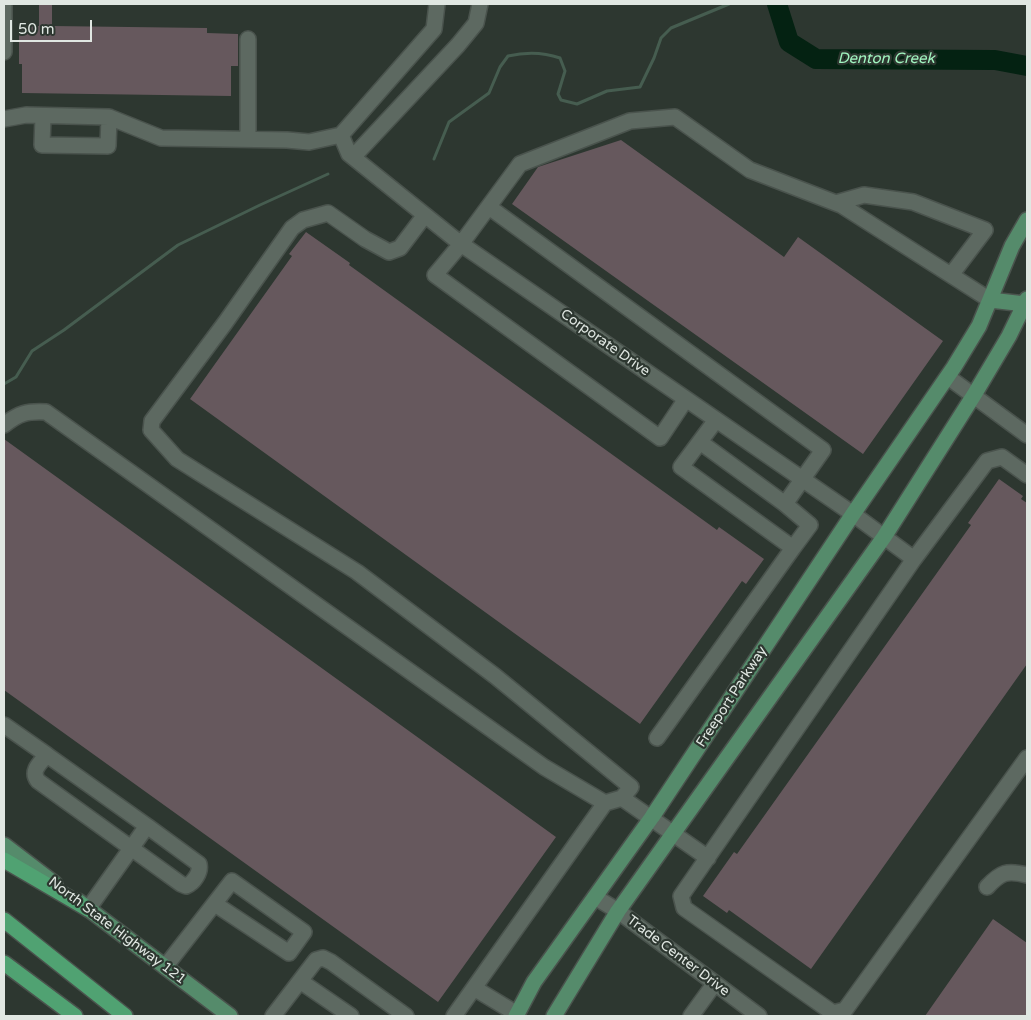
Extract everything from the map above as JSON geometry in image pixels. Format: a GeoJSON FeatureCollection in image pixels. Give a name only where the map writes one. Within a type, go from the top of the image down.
{"type":"FeatureCollection","features":[{"type":"Feature","properties":{"kind":"highway"},"geometry":{"type":"LineString","coordinates":[[4,860],[88,909]]}},
{"type":"Feature","properties":{"kind":"highway"},"geometry":{"type":"LineString","coordinates":[[4,920],[125,1016]]}},
{"type":"Feature","properties":{"kind":"highway"},"geometry":{"type":"LineString","coordinates":[[4,963],[75,1016]]}},
{"type":"Feature","properties":{"kind":"main road","name":"Freeport Parkway"},"geometry":{"type":"LineString","coordinates":[[516,1015],[534,982],[652,817],[852,514],[948,377],[979,326],[1012,246],[1027,220]]}},
{"type":"Feature","properties":{"kind":"main road"},"geometry":{"type":"LineString","coordinates":[[990,300],[1026,301]]}},
{"type":"Feature","properties":{"kind":"main road","name":"Freeport Parkway"},"geometry":{"type":"LineString","coordinates":[[554,1016],[618,911],[884,537],[974,395],[1009,336],[1026,301]]}},
{"type":"Feature","properties":{"kind":"main road","name":"North State Highway 121"},"geometry":{"type":"LineString","coordinates":[[4,845],[230,1016]]}},
{"type":"Feature","properties":{"kind":"street"},"geometry":{"type":"LineString","coordinates":[[4,119],[26,115],[43,117],[109,117],[161,138],[309,142],[341,135],[434,29],[437,4]]}},
{"type":"Feature","properties":{"kind":"street"},"geometry":{"type":"LineString","coordinates":[[353,157],[458,45],[476,23],[480,4]]}},
{"type":"Feature","properties":{"kind":"street"},"geometry":{"type":"LineString","coordinates":[[4,6],[4,52]]}},
{"type":"Feature","properties":{"kind":"street"},"geometry":{"type":"LineString","coordinates":[[248,39],[248,139]]}},
{"type":"Feature","properties":{"kind":"street"},"geometry":{"type":"LineString","coordinates":[[43,117],[42,145],[108,146],[109,117]]}},
{"type":"Feature","properties":{"kind":"street"},"geometry":{"type":"LineString","coordinates":[[686,399],[660,438],[435,275],[461,244],[520,164],[630,121],[675,117],[750,170],[836,203],[990,300]]}},
{"type":"Feature","properties":{"kind":"street","name":"Corporate Drive"},"geometry":{"type":"LineString","coordinates":[[341,135],[349,154],[461,244],[802,479],[914,559]]}},
{"type":"Feature","properties":{"kind":"street"},"geometry":{"type":"LineString","coordinates":[[836,203],[864,195],[913,202],[985,230],[952,276]]}},
{"type":"Feature","properties":{"kind":"street"},"geometry":{"type":"LineString","coordinates":[[489,207],[823,450],[785,504]]}},
{"type":"Feature","properties":{"kind":"street"},"geometry":{"type":"LineString","coordinates":[[425,215],[400,248],[389,252],[365,240],[328,213],[303,220],[292,228],[225,323],[152,421],[151,430],[177,458],[356,572],[495,676],[631,787],[622,798],[604,804],[454,1016]]}},
{"type":"Feature","properties":{"kind":"street"},"geometry":{"type":"LineString","coordinates":[[948,377],[1025,428]]}},
{"type":"Feature","properties":{"kind":"street"},"geometry":{"type":"LineString","coordinates":[[4,425],[11,419],[30,411],[46,412],[536,762],[604,804]]}},
{"type":"Feature","properties":{"kind":"street"},"geometry":{"type":"LineString","coordinates":[[716,420],[681,467],[793,548]]}},
{"type":"Feature","properties":{"kind":"street"},"geometry":{"type":"LineString","coordinates":[[657,738],[810,525],[785,504],[700,442]]}},
{"type":"Feature","properties":{"kind":"street"},"geometry":{"type":"LineString","coordinates":[[1027,474],[1002,457],[987,461],[914,559],[682,896],[684,908],[832,1013],[843,1013],[1027,758]]}},
{"type":"Feature","properties":{"kind":"street"},"geometry":{"type":"LineString","coordinates":[[4,725],[47,755],[147,826],[199,864],[200,869],[190,884],[186,886],[38,781],[34,776],[34,771],[47,755]]}},
{"type":"Feature","properties":{"kind":"street"},"geometry":{"type":"LineString","coordinates":[[622,798],[674,832],[708,858]]}},
{"type":"Feature","properties":{"kind":"street"},"geometry":{"type":"LineString","coordinates":[[88,909],[147,826]]}},
{"type":"Feature","properties":{"kind":"street"},"geometry":{"type":"LineString","coordinates":[[987,887],[998,875],[1014,872],[1027,875]]}},
{"type":"Feature","properties":{"kind":"street"},"geometry":{"type":"LineString","coordinates":[[165,967],[232,881],[304,932],[289,953],[215,904]]}},
{"type":"Feature","properties":{"kind":"street","name":"Trade Center Drive"},"geometry":{"type":"LineString","coordinates":[[595,897],[618,911],[759,1016]]}},
{"type":"Feature","properties":{"kind":"street"},"geometry":{"type":"LineString","coordinates":[[273,1016],[316,960],[323,958],[406,1016]]}},
{"type":"Feature","properties":{"kind":"street"},"geometry":{"type":"LineString","coordinates":[[300,981],[351,1016]]}},
{"type":"Feature","properties":{"kind":"street"},"geometry":{"type":"LineString","coordinates":[[691,1016],[715,983]]}},
{"type":"Feature","properties":{"kind":"street"},"geometry":{"type":"LineString","coordinates":[[474,988],[516,1015]]}},
{"type":"Feature","properties":{"kind":"building"},"geometry":{"type":"Polygon","coordinates":[[[39,4],[52,4],[52,26],[207,28],[207,33],[238,34],[238,66],[231,66],[231,96],[22,93],[22,64],[19,64],[19,26],[39,26],[39,4]]]}},
{"type":"Feature","properties":{"kind":"building"},"geometry":{"type":"Polygon","coordinates":[[[621,140],[784,257],[798,237],[943,341],[863,454],[512,204],[538,167],[621,140]]]}},
{"type":"Feature","properties":{"kind":"building"},"geometry":{"type":"Polygon","coordinates":[[[306,232],[717,530],[719,527],[764,559],[746,584],[742,581],[640,724],[190,399],[292,256],[289,254],[306,232]]]}},
{"type":"Feature","properties":{"kind":"building"},"geometry":{"type":"Polygon","coordinates":[[[4,439],[556,837],[438,1002],[4,690],[4,439]]]}},
{"type":"Feature","properties":{"kind":"building"},"geometry":{"type":"Polygon","coordinates":[[[999,479],[1023,496],[1021,499],[1027,503],[1027,664],[811,969],[729,910],[727,913],[703,896],[734,852],[737,854],[971,525],[968,523],[999,479]]]}},
{"type":"Feature","properties":{"kind":"building"},"geometry":{"type":"Polygon","coordinates":[[[993,919],[1027,943],[1027,1016],[925,1016],[993,919]]]}},
{"type":"Feature","properties":{"kind":"waterway"},"geometry":{"type":"LineString","coordinates":[[434,159],[449,122],[489,93],[500,67],[508,56],[534,53],[560,58],[565,71],[558,94],[561,100],[577,104],[607,91],[640,87],[661,38],[671,28],[729,4]]}},
{"type":"Feature","properties":{"kind":"waterway","name":"Denton Creek"},"geometry":{"type":"LineString","coordinates":[[777,4],[789,42],[816,59],[995,60],[1027,66]]}},
{"type":"Feature","properties":{"kind":"waterway"},"geometry":{"type":"LineString","coordinates":[[4,384],[16,377],[32,351],[64,330],[178,245],[328,174]]}}]}
